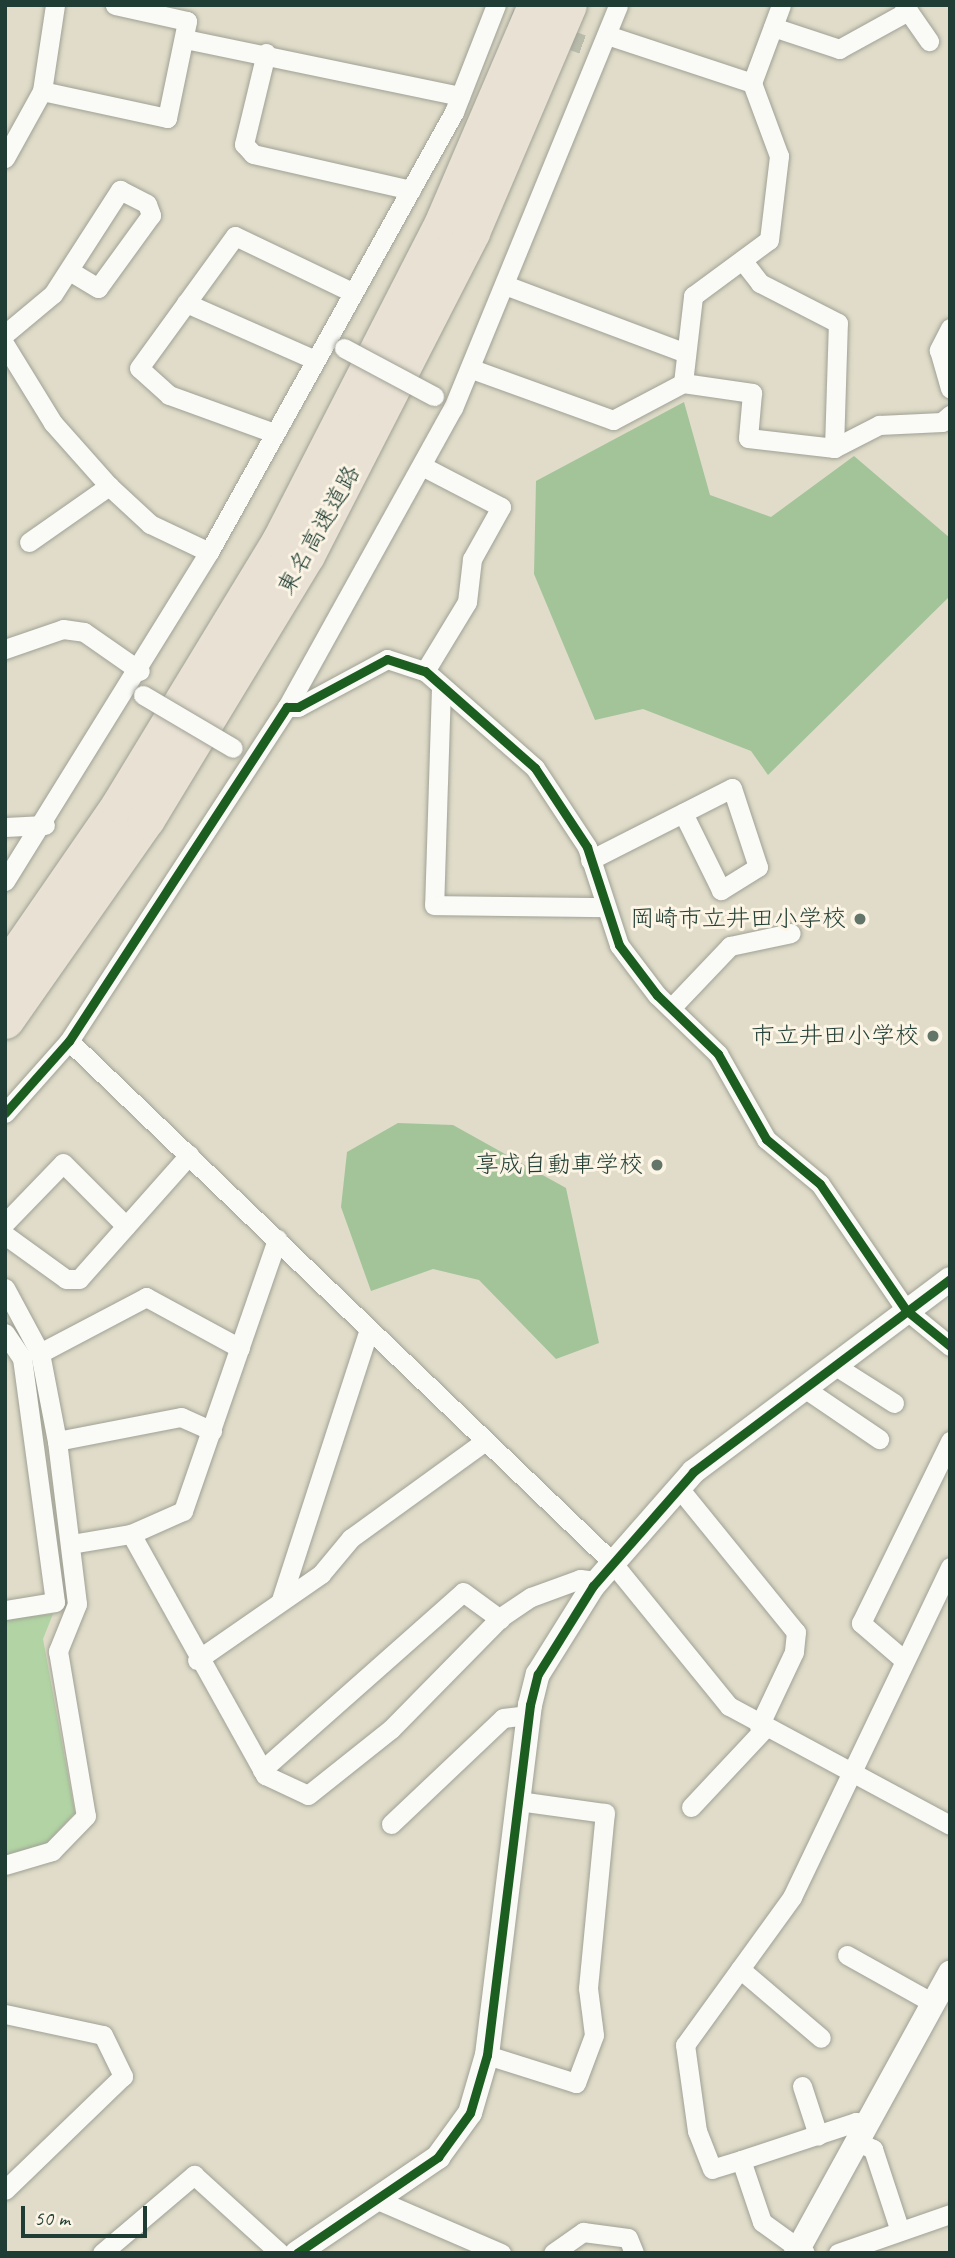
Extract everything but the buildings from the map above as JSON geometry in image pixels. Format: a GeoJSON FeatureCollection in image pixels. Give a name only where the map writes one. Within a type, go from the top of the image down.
{"type":"FeatureCollection","features":[{"type":"Feature","properties":{"kind":"highway","name":"東名高速道路"},"geometry":{"type":"LineString","coordinates":[[5,1020],[146,819],[306,555],[471,232],[568,5]]}},
{"type":"Feature","properties":{"kind":"highway","name":"東名高速道路"},"geometry":{"type":"LineString","coordinates":[[5,971],[120,804],[293,518],[444,220],[505,8]]}},
{"type":"Feature","properties":{"kind":"street"},"geometry":{"type":"LineString","coordinates":[[5,158],[42,91],[55,5]]}},
{"type":"Feature","properties":{"kind":"street"},"geometry":{"type":"LineString","coordinates":[[42,91],[167,118],[187,21],[115,5]]}},
{"type":"Feature","properties":{"kind":"street"},"geometry":{"type":"LineString","coordinates":[[5,1113],[69,1041],[255,759],[422,466],[471,369],[593,50],[607,35],[618,5]]}},
{"type":"Feature","properties":{"kind":"street"},"geometry":{"type":"LineString","coordinates":[[683,383],[683,352],[693,296],[769,240],[779,156],[752,83],[781,5]]}},
{"type":"Feature","properties":{"kind":"street"},"geometry":{"type":"LineString","coordinates":[[5,881],[138,684],[350,291],[411,190],[505,8]]}},
{"type":"Feature","properties":{"kind":"street"},"geometry":{"type":"LineString","coordinates":[[773,27],[839,50],[906,8],[929,41]]}},
{"type":"Feature","properties":{"kind":"street"},"geometry":{"type":"LineString","coordinates":[[607,35],[752,83]]}},
{"type":"Feature","properties":{"kind":"street"},"geometry":{"type":"LineString","coordinates":[[185,39],[266,53],[460,96]]}},
{"type":"Feature","properties":{"kind":"street"},"geometry":{"type":"LineString","coordinates":[[266,53],[244,144],[253,154],[411,190]]}},
{"type":"Feature","properties":{"kind":"street"},"geometry":{"type":"LineString","coordinates":[[5,334],[70,271],[120,190],[147,204],[151,215],[97,288],[70,271]]}},
{"type":"Feature","properties":{"kind":"street"},"geometry":{"type":"LineString","coordinates":[[274,433],[169,395],[139,368],[235,236],[350,291]]}},
{"type":"Feature","properties":{"kind":"street"},"geometry":{"type":"LineString","coordinates":[[742,260],[760,283],[838,323],[834,448]]}},
{"type":"Feature","properties":{"kind":"street"},"geometry":{"type":"LineString","coordinates":[[505,285],[683,352]]}},
{"type":"Feature","properties":{"kind":"street"},"geometry":{"type":"LineString","coordinates":[[186,303],[313,359]]}},
{"type":"Feature","properties":{"kind":"street"},"geometry":{"type":"LineString","coordinates":[[950,328],[939,350],[950,388]]}},
{"type":"Feature","properties":{"kind":"street"},"geometry":{"type":"LineString","coordinates":[[325,341],[344,348],[453,408]]}},
{"type":"Feature","properties":{"kind":"street"},"geometry":{"type":"LineString","coordinates":[[5,345],[53,423],[109,486],[150,524],[209,552]]}},
{"type":"Feature","properties":{"kind":"street"},"geometry":{"type":"LineString","coordinates":[[471,369],[613,421],[683,383],[752,393],[748,439],[834,448],[879,425],[942,422],[950,415]]}},
{"type":"Feature","properties":{"kind":"street"},"geometry":{"type":"LineString","coordinates":[[422,466],[501,507],[472,559],[467,602],[425,671]]}},
{"type":"Feature","properties":{"kind":"street"},"geometry":{"type":"LineString","coordinates":[[29,542],[109,486]]}},
{"type":"Feature","properties":{"kind":"street"},"geometry":{"type":"LineString","coordinates":[[5,649],[63,629],[84,632],[138,684],[233,748],[255,759]]}},
{"type":"Feature","properties":{"kind":"street"},"geometry":{"type":"LineString","coordinates":[[287,707],[387,659],[425,671],[535,768],[590,860],[601,906],[619,945],[670,1008],[718,1054],[766,1139],[820,1184],[906,1310],[950,1346]]}},
{"type":"Feature","properties":{"kind":"street"},"geometry":{"type":"LineString","coordinates":[[441,687],[434,905],[601,906]]}},
{"type":"Feature","properties":{"kind":"street"},"geometry":{"type":"LineString","coordinates":[[590,860],[732,788],[758,867],[721,890],[683,813]]}},
{"type":"Feature","properties":{"kind":"street"},"geometry":{"type":"LineString","coordinates":[[5,827],[45,825]]}},
{"type":"Feature","properties":{"kind":"street"},"geometry":{"type":"LineString","coordinates":[[670,1008],[730,946],[791,933]]}},
{"type":"Feature","properties":{"kind":"street"},"geometry":{"type":"LineString","coordinates":[[69,1041],[277,1239],[368,1333],[482,1443],[611,1561],[729,1706],[762,1727],[851,1771],[950,1825]]}},
{"type":"Feature","properties":{"kind":"street"},"geometry":{"type":"LineString","coordinates":[[5,1235],[66,1279],[79,1279],[189,1155]]}},
{"type":"Feature","properties":{"kind":"street"},"geometry":{"type":"LineString","coordinates":[[5,1223],[63,1163],[126,1226]]}},
{"type":"Feature","properties":{"kind":"street"},"geometry":{"type":"LineString","coordinates":[[71,1544],[131,1534],[183,1511],[277,1239]]}},
{"type":"Feature","properties":{"kind":"street"},"geometry":{"type":"LineString","coordinates":[[297,2253],[380,2201],[454,2139],[470,2113],[487,2054],[529,1716],[538,1674],[596,1581],[678,1487],[834,1365],[950,1279]]}},
{"type":"Feature","properties":{"kind":"street"},"geometry":{"type":"LineString","coordinates":[[5,1287],[40,1353],[57,1441],[76,1604],[58,1651],[86,1816],[52,1851],[5,1865]]}},
{"type":"Feature","properties":{"kind":"street"},"geometry":{"type":"LineString","coordinates":[[40,1353],[146,1297],[240,1349]]}},
{"type":"Feature","properties":{"kind":"street"},"geometry":{"type":"LineString","coordinates":[[5,1333],[22,1358],[55,1602],[5,1609]]}},
{"type":"Feature","properties":{"kind":"street"},"geometry":{"type":"LineString","coordinates":[[281,1600],[368,1333]]}},
{"type":"Feature","properties":{"kind":"street"},"geometry":{"type":"LineString","coordinates":[[834,1365],[894,1403]]}},
{"type":"Feature","properties":{"kind":"street"},"geometry":{"type":"LineString","coordinates":[[804,1388],[879,1439]]}},
{"type":"Feature","properties":{"kind":"street"},"geometry":{"type":"LineString","coordinates":[[57,1441],[181,1418],[212,1431]]}},
{"type":"Feature","properties":{"kind":"street"},"geometry":{"type":"LineString","coordinates":[[904,1660],[861,1623],[950,1441]]}},
{"type":"Feature","properties":{"kind":"street"},"geometry":{"type":"LineString","coordinates":[[197,1660],[321,1574],[351,1538],[482,1443]]}},
{"type":"Feature","properties":{"kind":"street"},"geometry":{"type":"LineString","coordinates":[[678,1487],[796,1632],[794,1652],[762,1727],[691,1807]]}},
{"type":"Feature","properties":{"kind":"street"},"geometry":{"type":"LineString","coordinates":[[131,1534],[197,1660],[262,1770],[308,1795],[391,1729],[500,1619],[531,1597],[580,1578],[596,1581]]}},
{"type":"Feature","properties":{"kind":"street"},"geometry":{"type":"LineString","coordinates":[[900,2231],[873,2149],[860,2134],[856,2122],[712,2169],[683,2058],[685,2045],[792,1897],[950,1567]]}},
{"type":"Feature","properties":{"kind":"street"},"geometry":{"type":"LineString","coordinates":[[262,1770],[463,1592],[500,1619]]}},
{"type":"Feature","properties":{"kind":"street"},"geometry":{"type":"LineString","coordinates":[[391,1824],[510,1713],[529,1716]]}},
{"type":"Feature","properties":{"kind":"street"},"geometry":{"type":"LineString","coordinates":[[487,2054],[576,2083],[594,2035],[588,1988],[606,1813],[519,1801]]}},
{"type":"Feature","properties":{"kind":"street"},"geometry":{"type":"LineString","coordinates":[[847,1955],[933,2003]]}},
{"type":"Feature","properties":{"kind":"street"},"geometry":{"type":"LineString","coordinates":[[740,1969],[821,2038]]}},
{"type":"Feature","properties":{"kind":"street"},"geometry":{"type":"LineString","coordinates":[[741,2160],[762,2222],[800,2250],[860,2134],[950,1973]]}},
{"type":"Feature","properties":{"kind":"street"},"geometry":{"type":"LineString","coordinates":[[5,2014],[103,2035],[123,2076],[5,2190]]}},
{"type":"Feature","properties":{"kind":"street"},"geometry":{"type":"LineString","coordinates":[[802,2086],[818,2135]]}},
{"type":"Feature","properties":{"kind":"street"},"geometry":{"type":"LineString","coordinates":[[102,2253],[194,2175],[280,2253]]}},
{"type":"Feature","properties":{"kind":"street"},"geometry":{"type":"LineString","coordinates":[[380,2201],[501,2253]]}},
{"type":"Feature","properties":{"kind":"street"},"geometry":{"type":"LineString","coordinates":[[838,2253],[950,2214]]}},
{"type":"Feature","properties":{"kind":"street"},"geometry":{"type":"LineString","coordinates":[[553,2253],[583,2232],[628,2238],[634,2253]]}},
{"type":"Feature","properties":{"kind":"green space"},"geometry":{"type":"Polygon","coordinates":[[[684,402],[710,495],[771,517],[854,456],[950,538],[950,596],[768,775],[751,751],[643,709],[595,720],[534,574],[536,481],[684,402]]]}},
{"type":"Feature","properties":{"kind":"green space"},"geometry":{"type":"Polygon","coordinates":[[[398,1123],[453,1125],[566,1188],[599,1343],[556,1359],[479,1280],[433,1269],[371,1291],[341,1207],[347,1152],[398,1123]]]}},
{"type":"Feature","properties":{"kind":"green space"},"geometry":{"type":"Polygon","coordinates":[[[53,1614],[43,1639],[75,1813],[46,1844],[5,1857],[5,1619],[53,1614]]]}},
{"type":"Feature","properties":{"kind":"tunnel"},"geometry":{"type":"LineString","coordinates":[[510,18],[588,46]]}},
{"type":"Feature","properties":{"kind":"cycle path"},"geometry":{"type":"LineString","coordinates":[[5,1113],[69,1041],[287,707],[298,707],[387,659],[425,671],[535,768],[587,847],[619,945],[657,995],[718,1054],[766,1139],[820,1184],[906,1310],[950,1346]]}},
{"type":"Feature","properties":{"kind":"cycle path"},"geometry":{"type":"LineString","coordinates":[[297,2253],[438,2157],[470,2113],[487,2055],[530,1705],[538,1674],[593,1586],[693,1472],[950,1279]]}},
{"type":"Feature","properties":{"kind":"place","name":"岡崎市立井田小学校"},"geometry":{"type":"Point","coordinates":[860,919]}},
{"type":"Feature","properties":{"kind":"place","name":"市立井田小学校"},"geometry":{"type":"Point","coordinates":[933,1036]}},
{"type":"Feature","properties":{"kind":"place","name":"享成自動車学校"},"geometry":{"type":"Point","coordinates":[657,1165]}}]}
